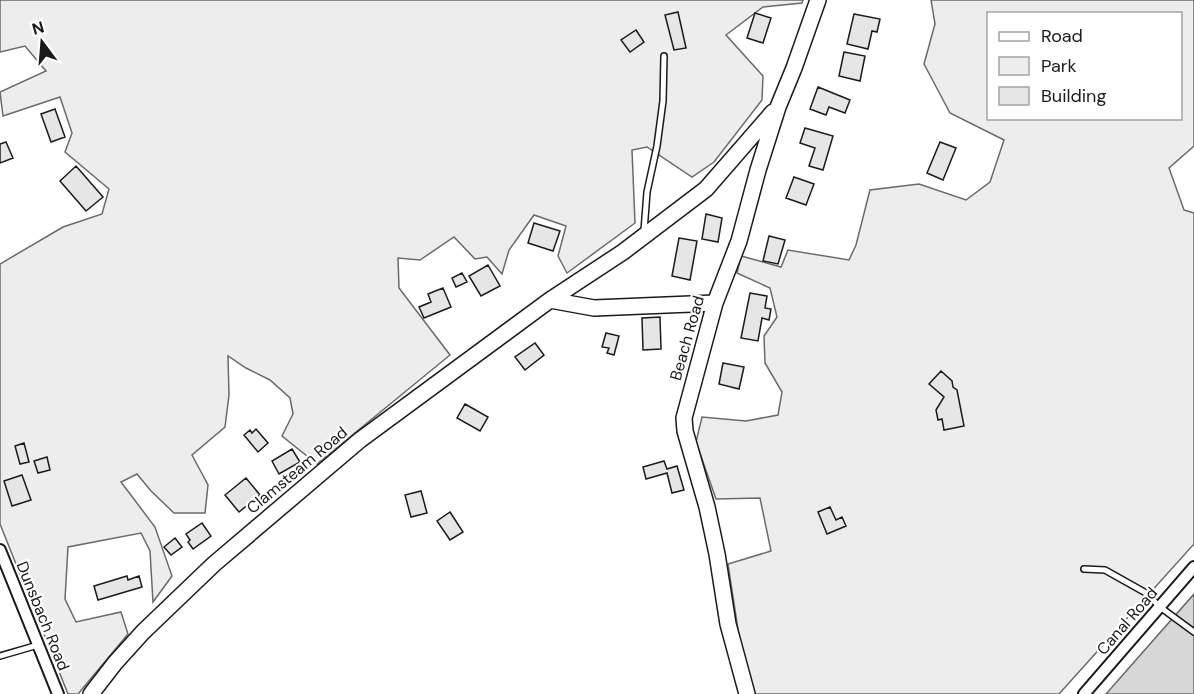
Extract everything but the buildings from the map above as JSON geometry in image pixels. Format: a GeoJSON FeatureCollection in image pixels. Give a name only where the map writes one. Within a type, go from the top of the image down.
{"type":"FeatureCollection","features":[{"type":"Feature","properties":{"kind":"street","name":"Beach Road"},"geometry":{"type":"LineString","coordinates":[[747,694],[728,624],[717,554],[707,507],[685,431],[684,417],[715,303],[739,241],[778,107],[818,0]]}},
{"type":"Feature","properties":{"kind":"street","name":"Clamsteam Road"},"geometry":{"type":"LineString","coordinates":[[91,694],[114,663],[214,564],[360,440],[706,189],[778,107]]}},
{"type":"Feature","properties":{"kind":"street"},"geometry":{"type":"LineString","coordinates":[[550,300],[594,308],[715,303]]}},
{"type":"Feature","properties":{"kind":"street","name":"Dunsbach Road"},"geometry":{"type":"LineString","coordinates":[[0,550],[58,694]]}},
{"type":"Feature","properties":{"kind":"street","name":"Canal Road"},"geometry":{"type":"LineString","coordinates":[[1083,694],[1194,567]]}},
{"type":"Feature","properties":{"kind":"lane"},"geometry":{"type":"LineString","coordinates":[[644,236],[647,192],[657,146],[663,101],[664,56]]}},
{"type":"Feature","properties":{"kind":"lane"},"geometry":{"type":"LineString","coordinates":[[1084,569],[1104,570],[1146,593],[1160,607],[1194,632]]}},
{"type":"Feature","properties":{"kind":"lane"},"geometry":{"type":"LineString","coordinates":[[0,657],[39,645]]}},
{"type":"Feature","properties":{"kind":"green space"},"geometry":{"type":"Polygon","coordinates":[[[0,0],[803,0],[802,3],[763,7],[726,35],[763,76],[762,100],[714,162],[692,177],[647,147],[632,150],[635,223],[567,273],[558,256],[566,226],[534,215],[509,250],[502,274],[487,257],[475,259],[454,237],[420,260],[398,258],[399,288],[450,355],[317,464],[282,436],[293,414],[290,398],[270,380],[228,356],[229,395],[225,427],[192,455],[208,485],[205,513],[174,513],[137,474],[121,482],[155,527],[172,576],[153,602],[150,551],[141,533],[68,547],[65,599],[76,622],[121,612],[128,634],[78,694],[68,694],[0,524],[0,264],[63,227],[102,214],[109,189],[65,152],[72,133],[60,97],[3,116],[0,92],[46,71],[25,46],[0,52],[0,0]]]}},
{"type":"Feature","properties":{"kind":"green space"},"geometry":{"type":"Polygon","coordinates":[[[931,0],[1194,0],[1194,146],[1169,168],[1184,210],[1194,213],[1194,544],[1059,694],[755,694],[741,649],[728,564],[771,551],[760,498],[716,499],[696,442],[702,417],[746,421],[778,415],[782,392],[765,363],[764,336],[777,317],[770,288],[737,273],[741,256],[781,267],[788,250],[849,260],[856,245],[870,190],[919,184],[966,200],[990,182],[1004,140],[950,113],[924,64],[935,24],[931,0]]]}},
{"type":"Feature","properties":{"kind":"shaded area"},"geometry":{"type":"Polygon","coordinates":[[[1194,594],[1194,694],[1106,694],[1194,594]]]}}]}
